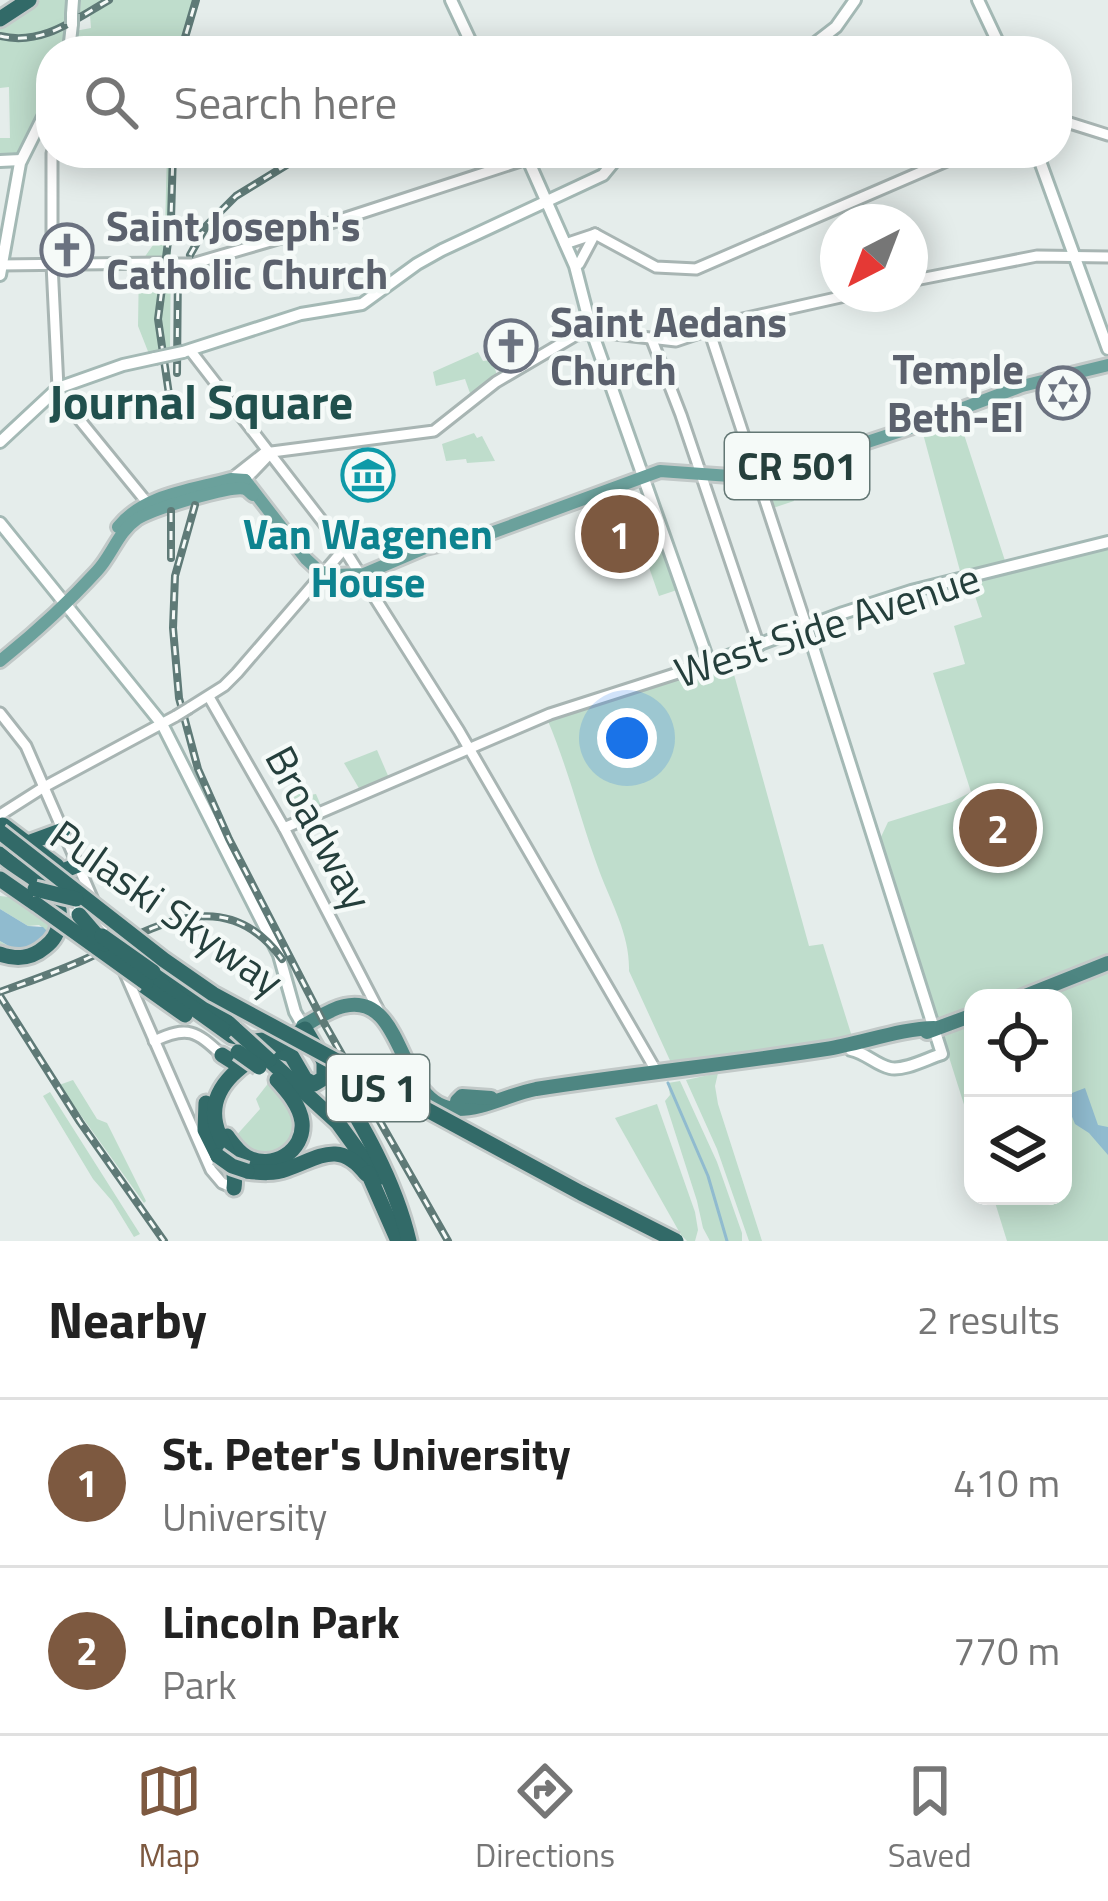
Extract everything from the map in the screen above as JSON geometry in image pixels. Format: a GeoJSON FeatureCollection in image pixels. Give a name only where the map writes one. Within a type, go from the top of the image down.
{"type":"FeatureCollection","features":[{"type":"Feature","properties":{"kind":"highway"},"geometry":{"type":"LineString","coordinates":[[0,16],[19,0]]}},
{"type":"Feature","properties":{"kind":"highway"},"geometry":{"type":"LineString","coordinates":[[0,16],[29,0]]}},
{"type":"Feature","properties":{"kind":"highway"},"geometry":{"type":"LineString","coordinates":[[35,845],[63,830]]}},
{"type":"Feature","properties":{"kind":"highway"},"geometry":{"type":"LineString","coordinates":[[1,844],[36,894],[298,1091],[342,1137],[404,1241]]}},
{"type":"Feature","properties":{"kind":"highway"},"geometry":{"type":"LineString","coordinates":[[1,844],[36,894],[80,915]]}},
{"type":"Feature","properties":{"kind":"highway"},"geometry":{"type":"LineString","coordinates":[[1,844],[47,888],[58,906],[55,936],[27,957]]}},
{"type":"Feature","properties":{"kind":"highway","name":"US 1"},"geometry":{"type":"LineString","coordinates":[[1,844],[35,845],[57,866],[80,915]]}},
{"type":"Feature","properties":{"kind":"highway","name":"Pulaski Skyway"},"geometry":{"type":"LineString","coordinates":[[1,844],[80,915],[164,960],[230,1004],[676,1241]]}},
{"type":"Feature","properties":{"kind":"highway","name":"Pulaski Skyway"},"geometry":{"type":"LineString","coordinates":[[1,844],[181,977],[234,1010],[657,1241]]}},
{"type":"Feature","properties":{"kind":"highway"},"geometry":{"type":"LineString","coordinates":[[36,894],[50,877],[78,865]]}},
{"type":"Feature","properties":{"kind":"highway"},"geometry":{"type":"LineString","coordinates":[[0,894],[62,893],[148,979],[227,1033],[258,1041],[280,1038]]}},
{"type":"Feature","properties":{"kind":"highway","name":"US 1"},"geometry":{"type":"LineString","coordinates":[[36,894],[72,896],[105,921]]}},
{"type":"Feature","properties":{"kind":"highway"},"geometry":{"type":"LineString","coordinates":[[0,954],[14,958],[40,953],[105,921]]}},
{"type":"Feature","properties":{"kind":"highway"},"geometry":{"type":"LineString","coordinates":[[119,960],[146,959],[187,987],[230,1024],[249,1058],[356,1134]]}},
{"type":"Feature","properties":{"kind":"highway"},"geometry":{"type":"LineString","coordinates":[[1043,989],[1108,963]]}},
{"type":"Feature","properties":{"kind":"highway"},"geometry":{"type":"LineString","coordinates":[[148,979],[230,1024]]}},
{"type":"Feature","properties":{"kind":"highway"},"geometry":{"type":"LineString","coordinates":[[249,1058],[340,1007],[373,1007]]}},
{"type":"Feature","properties":{"kind":"highway"},"geometry":{"type":"LineString","coordinates":[[373,1007],[343,1011],[280,1038],[249,1058],[210,1094],[203,1118],[208,1141],[218,1156],[235,1167],[278,1172],[327,1154],[346,1156],[373,1184]]}},
{"type":"Feature","properties":{"kind":"highway","name":"Broadway"},"geometry":{"type":"LineString","coordinates":[[373,1007],[416,1090],[431,1105],[454,1114]]}},
{"type":"Feature","properties":{"kind":"highway","name":"Broadway"},"geometry":{"type":"LineString","coordinates":[[373,1007],[424,1093],[454,1114]]}},
{"type":"Feature","properties":{"kind":"highway"},"geometry":{"type":"LineString","coordinates":[[934,1028],[826,1049],[659,1075],[524,1096],[454,1114],[462,1096],[508,1096],[659,1075],[851,1050],[904,1038],[934,1028],[964,1018]]}},
{"type":"Feature","properties":{"kind":"highway"},"geometry":{"type":"LineString","coordinates":[[304,1028],[384,1189],[404,1241]]}},
{"type":"Feature","properties":{"kind":"highway"},"geometry":{"type":"LineString","coordinates":[[278,1080],[299,1111],[302,1132],[289,1154],[278,1160],[250,1159],[220,1123],[219,1099],[227,1065],[277,1051],[291,1055],[305,1079],[314,1084],[324,1078],[323,1062]]}},
{"type":"Feature","properties":{"kind":"highway"},"geometry":{"type":"LineString","coordinates":[[227,1077],[213,1111],[235,1171],[234,1188]]}},
{"type":"Feature","properties":{"kind":"main road"},"geometry":{"type":"LineString","coordinates":[[70,36],[74,0]]}},
{"type":"Feature","properties":{"kind":"main road"},"geometry":{"type":"LineString","coordinates":[[451,0],[468,36]]}},
{"type":"Feature","properties":{"kind":"main road"},"geometry":{"type":"LineString","coordinates":[[827,36],[855,0]]}},
{"type":"Feature","properties":{"kind":"main road"},"geometry":{"type":"LineString","coordinates":[[977,0],[995,36]]}},
{"type":"Feature","properties":{"kind":"main road"},"geometry":{"type":"LineString","coordinates":[[0,268],[21,160],[36,132]]}},
{"type":"Feature","properties":{"kind":"main road"},"geometry":{"type":"LineString","coordinates":[[0,161],[21,160]]}},
{"type":"Feature","properties":{"kind":"main road"},"geometry":{"type":"LineString","coordinates":[[531,168],[575,266],[592,332],[710,663]]}},
{"type":"Feature","properties":{"kind":"main road"},"geometry":{"type":"LineString","coordinates":[[0,442],[58,388],[302,314],[362,304],[417,264],[602,176],[609,168]]}},
{"type":"Feature","properties":{"kind":"main road"},"geometry":{"type":"LineString","coordinates":[[1042,168],[1108,350]]}},
{"type":"Feature","properties":{"kind":"main road","name":"CR 501"},"geometry":{"type":"LineString","coordinates":[[324,572],[360,574],[425,548],[494,532],[665,470],[758,478],[1022,386],[1108,365]]}},
{"type":"Feature","properties":{"kind":"main road"},"geometry":{"type":"LineString","coordinates":[[0,661],[99,569],[129,521],[176,495],[238,480]]}},
{"type":"Feature","properties":{"kind":"main road"},"geometry":{"type":"LineString","coordinates":[[204,495],[238,480]]}},
{"type":"Feature","properties":{"kind":"main road"},"geometry":{"type":"LineString","coordinates":[[238,480],[306,559],[324,572]]}},
{"type":"Feature","properties":{"kind":"main road"},"geometry":{"type":"LineString","coordinates":[[110,550],[120,524],[134,510],[244,489],[258,500]]}},
{"type":"Feature","properties":{"kind":"main road"},"geometry":{"type":"LineString","coordinates":[[0,523],[162,724],[279,955],[304,1028]]}},
{"type":"Feature","properties":{"kind":"main road","name":"West Side Avenue"},"geometry":{"type":"LineString","coordinates":[[710,663],[911,591],[1108,542]]}},
{"type":"Feature","properties":{"kind":"main road"},"geometry":{"type":"LineString","coordinates":[[807,628],[943,1054],[894,1068],[851,1050]]}},
{"type":"Feature","properties":{"kind":"street"},"geometry":{"type":"LineString","coordinates":[[1072,124],[1108,135]]}},
{"type":"Feature","properties":{"kind":"street"},"geometry":{"type":"LineString","coordinates":[[52,168],[58,388],[150,506]]}},
{"type":"Feature","properties":{"kind":"street"},"geometry":{"type":"LineString","coordinates":[[0,268],[98,262],[191,264],[489,168]]}},
{"type":"Feature","properties":{"kind":"street"},"geometry":{"type":"LineString","coordinates":[[565,244],[595,234],[656,267],[696,269],[930,168]]}},
{"type":"Feature","properties":{"kind":"street"},"geometry":{"type":"LineString","coordinates":[[575,266],[595,234]]}},
{"type":"Feature","properties":{"kind":"street"},"geometry":{"type":"LineString","coordinates":[[928,277],[1036,256],[1108,257]]}},
{"type":"Feature","properties":{"kind":"street"},"geometry":{"type":"LineString","coordinates":[[238,480],[271,453],[434,431],[496,382],[565,340],[592,332],[676,341],[738,320],[820,302]]}},
{"type":"Feature","properties":{"kind":"street"},"geometry":{"type":"LineString","coordinates":[[709,330],[807,628]]}},
{"type":"Feature","properties":{"kind":"street"},"geometry":{"type":"LineString","coordinates":[[652,340],[759,646]]}},
{"type":"Feature","properties":{"kind":"street"},"geometry":{"type":"LineString","coordinates":[[186,351],[344,549],[469,749],[659,1075]]}},
{"type":"Feature","properties":{"kind":"street"},"geometry":{"type":"LineString","coordinates":[[1,844],[44,787],[209,697],[251,659],[344,549]]}},
{"type":"Feature","properties":{"kind":"street","name":"West Side Avenue"},"geometry":{"type":"LineString","coordinates":[[284,828],[555,712],[710,663]]}},
{"type":"Feature","properties":{"kind":"street","name":"Broadway"},"geometry":{"type":"LineString","coordinates":[[209,697],[284,828],[373,1007]]}},
{"type":"Feature","properties":{"kind":"street"},"geometry":{"type":"LineString","coordinates":[[0,713],[24,742],[211,1170],[234,1188]]}},
{"type":"Feature","properties":{"kind":"street"},"geometry":{"type":"LineString","coordinates":[[154,1041],[187,1031],[249,1058]]}},
{"type":"Feature","properties":{"kind":"green space"},"geometry":{"type":"Polygon","coordinates":[[[40,0],[67,0],[65,36],[36,36],[36,117],[17,153],[0,157],[0,138],[10,138],[9,87],[0,88],[0,26],[40,0]]]}},
{"type":"Feature","properties":{"kind":"green space"},"geometry":{"type":"Polygon","coordinates":[[[81,0],[196,0],[188,36],[75,36],[75,31],[91,28],[90,15],[79,20],[81,0]]]}},
{"type":"Feature","properties":{"kind":"green space"},"geometry":{"type":"Polygon","coordinates":[[[167,168],[172,168],[170,349],[149,354],[138,326],[139,265],[165,228],[167,168]]]}},
{"type":"Feature","properties":{"kind":"green space"},"geometry":{"type":"Polygon","coordinates":[[[478,352],[483,361],[492,360],[497,375],[471,396],[465,379],[436,386],[433,372],[478,352]]]}},
{"type":"Feature","properties":{"kind":"green space"},"geometry":{"type":"Polygon","coordinates":[[[958,416],[1008,570],[1108,547],[1108,1241],[1007,1241],[996,1205],[1072,1205],[1072,989],[964,989],[964,1105],[880,839],[888,822],[971,792],[933,673],[965,664],[954,626],[982,617],[970,581],[963,582],[922,430],[958,416]]]}},
{"type":"Feature","properties":{"kind":"green space"},"geometry":{"type":"Polygon","coordinates":[[[474,433],[477,438],[482,436],[495,461],[446,461],[442,444],[474,433]]]}},
{"type":"Feature","properties":{"kind":"green space"},"geometry":{"type":"Polygon","coordinates":[[[786,478],[794,501],[773,508],[765,484],[786,478]]]}},
{"type":"Feature","properties":{"kind":"green space"},"geometry":{"type":"Polygon","coordinates":[[[663,549],[677,590],[659,596],[645,556],[663,549]]]}},
{"type":"Feature","properties":{"kind":"green space"},"geometry":{"type":"Polygon","coordinates":[[[730,660],[809,946],[823,944],[853,1040],[673,1067],[629,971],[623,933],[548,721],[730,660]]]}},
{"type":"Feature","properties":{"kind":"green space"},"geometry":{"type":"Polygon","coordinates":[[[377,750],[389,778],[360,790],[344,763],[377,750]]]}},
{"type":"Feature","properties":{"kind":"green space"},"geometry":{"type":"Polygon","coordinates":[[[304,782],[322,808],[301,817],[285,789],[304,782]]]}},
{"type":"Feature","properties":{"kind":"green space"},"geometry":{"type":"Polygon","coordinates":[[[0,896],[9,897],[55,930],[38,950],[0,951],[0,941],[26,948],[47,931],[0,909],[0,896]]]}},
{"type":"Feature","properties":{"kind":"green space"},"geometry":{"type":"Polygon","coordinates":[[[718,1073],[718,1104],[762,1241],[749,1241],[717,1149],[686,1080],[718,1073]]]}},
{"type":"Feature","properties":{"kind":"green space"},"geometry":{"type":"Polygon","coordinates":[[[73,1080],[97,1119],[107,1123],[144,1203],[59,1085],[73,1080]]]}},
{"type":"Feature","properties":{"kind":"green space"},"geometry":{"type":"Polygon","coordinates":[[[270,1081],[283,1092],[298,1121],[290,1146],[260,1158],[234,1138],[260,1109],[256,1099],[270,1081]]]}},
{"type":"Feature","properties":{"kind":"green space"},"geometry":{"type":"Polygon","coordinates":[[[680,1081],[717,1162],[742,1241],[710,1241],[703,1228],[665,1101],[670,1095],[668,1083],[680,1081]]]}},
{"type":"Feature","properties":{"kind":"green space"},"geometry":{"type":"Polygon","coordinates":[[[50,1092],[140,1234],[134,1237],[93,1179],[43,1096],[50,1092]]]}},
{"type":"Feature","properties":{"kind":"green space"},"geometry":{"type":"Polygon","coordinates":[[[657,1104],[695,1212],[695,1241],[681,1235],[615,1118],[657,1104]]]}},
{"type":"Feature","properties":{"kind":"water"},"geometry":{"type":"Polygon","coordinates":[[[0,909],[28,926],[43,927],[45,937],[23,949],[0,941],[0,909]]]}},
{"type":"Feature","properties":{"kind":"water"},"geometry":{"type":"Polygon","coordinates":[[[1085,1088],[1098,1125],[1108,1127],[1108,1155],[1075,1124],[1072,1093],[1085,1088]]]}},
{"type":"Feature","properties":{"kind":"waterway"},"geometry":{"type":"LineString","coordinates":[[668,1083],[708,1176],[727,1241]]}},
{"type":"Feature","properties":{"kind":"railway"},"geometry":{"type":"LineString","coordinates":[[0,36],[44,34],[109,0]]}},
{"type":"Feature","properties":{"kind":"railway"},"geometry":{"type":"LineString","coordinates":[[185,36],[196,0]]}},
{"type":"Feature","properties":{"kind":"railway"},"geometry":{"type":"LineString","coordinates":[[171,408],[158,319],[173,168]]}},
{"type":"Feature","properties":{"kind":"railway"},"geometry":{"type":"LineString","coordinates":[[190,255],[207,225],[236,196],[282,168]]}},
{"type":"Feature","properties":{"kind":"railway"},"geometry":{"type":"LineString","coordinates":[[177,373],[178,265]]}},
{"type":"Feature","properties":{"kind":"railway"},"geometry":{"type":"LineString","coordinates":[[195,505],[175,576],[173,628],[179,698],[198,769],[324,1023],[448,1241]]}},
{"type":"Feature","properties":{"kind":"railway"},"geometry":{"type":"LineString","coordinates":[[171,511],[171,558]]}},
{"type":"Feature","properties":{"kind":"railway"},"geometry":{"type":"LineString","coordinates":[[0,992],[189,918],[214,916],[237,922],[260,936],[282,959]]}},
{"type":"Feature","properties":{"kind":"railway"},"geometry":{"type":"LineString","coordinates":[[0,996],[80,1122],[164,1241]]}},
{"type":"Feature","properties":{"kind":"place","name":"Saint Joseph's Catholic Church"},"geometry":{"type":"Point","coordinates":[67,250]}},
{"type":"Feature","properties":{"kind":"place","name":"Saint Aedans Church"},"geometry":{"type":"Point","coordinates":[511,346]}},
{"type":"Feature","properties":{"kind":"place","name":"Temple Beth-El"},"geometry":{"type":"Point","coordinates":[1063,393]}},
{"type":"Feature","properties":{"kind":"place","name":"Van Wagenen House"},"geometry":{"type":"Point","coordinates":[368,475]}},
{"type":"Feature","properties":{"kind":"place","name":"St. Peter's University"},"geometry":{"type":"Point","coordinates":[620,534]}},
{"type":"Feature","properties":{"kind":"place","name":"Lincoln Park"},"geometry":{"type":"Point","coordinates":[998,828]}},
{"type":"Feature","properties":{"kind":"district","name":"Journal Square"},"geometry":{"type":"Point","coordinates":[201,402]}}]}
